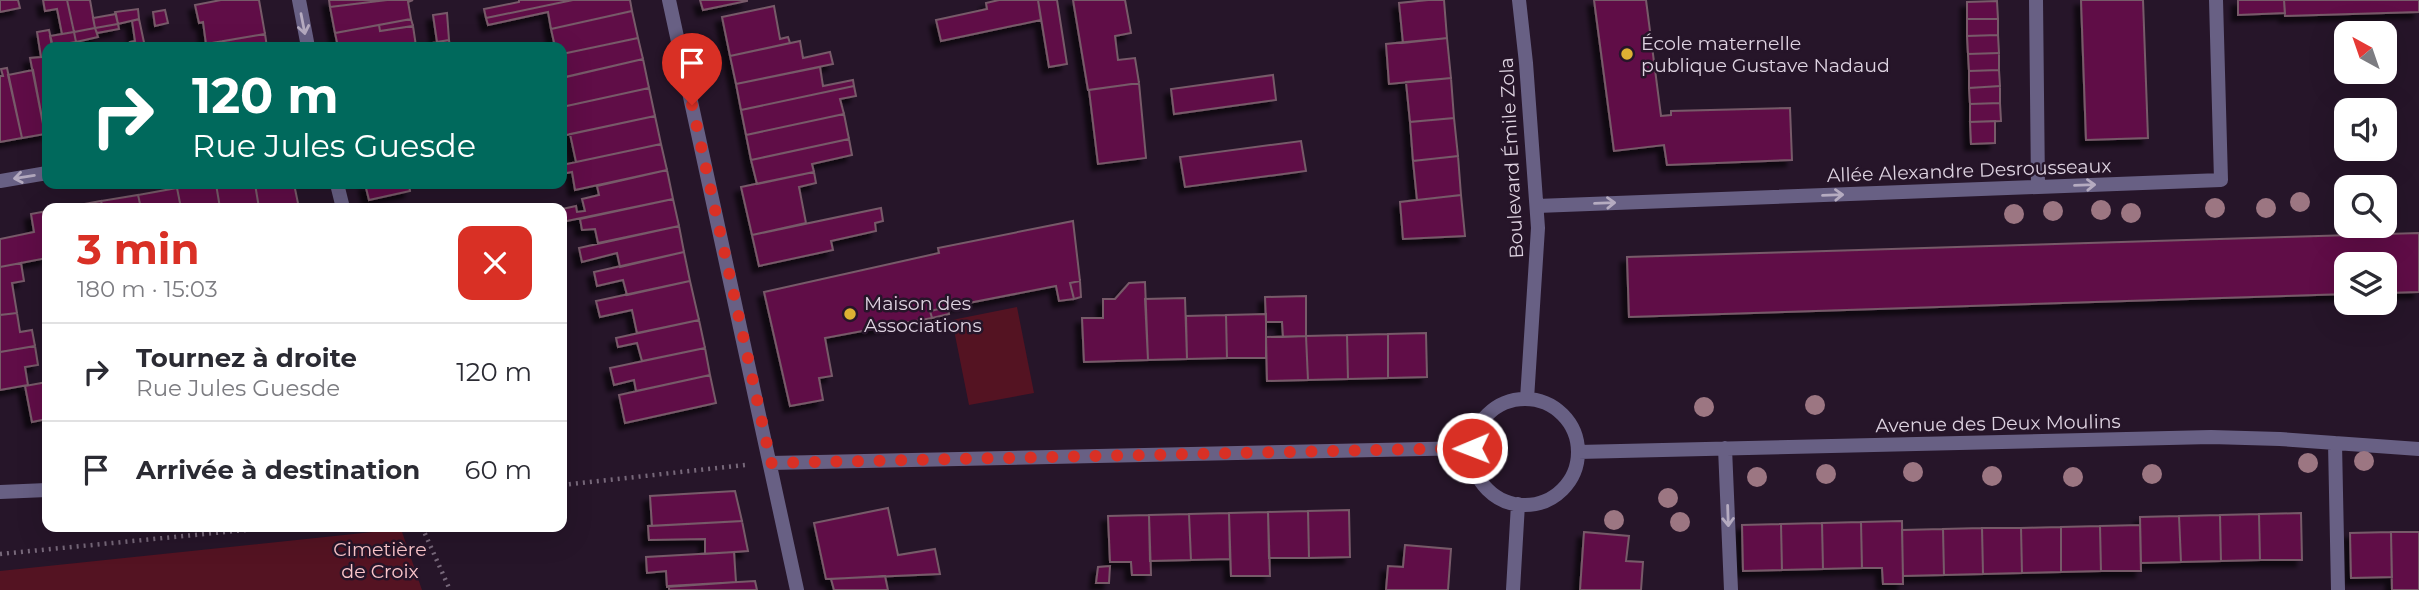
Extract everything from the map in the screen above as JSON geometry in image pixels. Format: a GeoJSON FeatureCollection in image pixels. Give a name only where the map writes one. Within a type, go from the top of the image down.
{"type":"FeatureCollection","features":[{"type":"Feature","properties":{"kind":"street"},"geometry":{"type":"LineString","coordinates":[[299,0],[307,42]]}},
{"type":"Feature","properties":{"kind":"street"},"geometry":{"type":"LineString","coordinates":[[669,0],[797,590]]}},
{"type":"Feature","properties":{"kind":"street","name":"Boulevard Émile Zola"},"geometry":{"type":"LineString","coordinates":[[1519,0],[1537,206],[1536,281],[1527,399]]}},
{"type":"Feature","properties":{"kind":"street"},"geometry":{"type":"LineString","coordinates":[[2036,0],[2038,187]]}},
{"type":"Feature","properties":{"kind":"street","name":"Allée Alexandre Desrousseaux"},"geometry":{"type":"LineString","coordinates":[[1537,206],[2221,180],[2216,0]]}},
{"type":"Feature","properties":{"kind":"street"},"geometry":{"type":"LineString","coordinates":[[0,181],[42,174]]}},
{"type":"Feature","properties":{"kind":"street"},"geometry":{"type":"LineString","coordinates":[[1527,399],[1545,402],[1566,418],[1575,434],[1578,452],[1575,470],[1560,492],[1536,504],[1518,504],[1501,499],[1486,489],[1476,474],[1472,448],[1480,422],[1493,410],[1509,401],[1527,399]]}},
{"type":"Feature","properties":{"kind":"street","name":"Avenue des Deux Moulins"},"geometry":{"type":"LineString","coordinates":[[1578,452],[2211,437],[2419,449]]}},
{"type":"Feature","properties":{"kind":"street"},"geometry":{"type":"LineString","coordinates":[[2335,443],[2338,590]]}},
{"type":"Feature","properties":{"kind":"street"},"geometry":{"type":"LineString","coordinates":[[771,463],[1472,448]]}},
{"type":"Feature","properties":{"kind":"street"},"geometry":{"type":"LineString","coordinates":[[1726,448],[1731,590]]}},
{"type":"Feature","properties":{"kind":"street"},"geometry":{"type":"LineString","coordinates":[[0,492],[42,490]]}},
{"type":"Feature","properties":{"kind":"street"},"geometry":{"type":"LineString","coordinates":[[1513,590],[1518,504]]}},
{"type":"Feature","properties":{"kind":"path"},"geometry":{"type":"LineString","coordinates":[[567,484],[771,463]]}},
{"type":"Feature","properties":{"kind":"path"},"geometry":{"type":"LineString","coordinates":[[0,554],[225,532]]}},
{"type":"Feature","properties":{"kind":"path"},"geometry":{"type":"LineString","coordinates":[[424,532],[450,590]]}},
{"type":"Feature","properties":{"kind":"green space"},"geometry":{"type":"Polygon","coordinates":[[[1017,307],[1034,393],[969,405],[952,320],[1017,307]]]}},
{"type":"Feature","properties":{"kind":"green space","name":"Cimetière de Croix"},"geometry":{"type":"Polygon","coordinates":[[[372,532],[402,532],[422,590],[0,590],[0,571],[372,532]]]}},
{"type":"Feature","properties":{"kind":"building"},"geometry":{"type":"Polygon","coordinates":[[[0,0],[18,0],[20,8],[0,12],[0,0]]]}},
{"type":"Feature","properties":{"kind":"building"},"geometry":{"type":"Polygon","coordinates":[[[43,0],[67,0],[74,32],[62,34],[57,9],[45,11],[43,0]]]}},
{"type":"Feature","properties":{"kind":"building"},"geometry":{"type":"Polygon","coordinates":[[[67,0],[90,0],[95,28],[74,32],[67,0]]]}},
{"type":"Feature","properties":{"kind":"building"},"geometry":{"type":"Polygon","coordinates":[[[221,0],[259,0],[265,34],[206,42],[203,22],[199,23],[195,5],[221,0]]]}},
{"type":"Feature","properties":{"kind":"building"},"geometry":{"type":"Polygon","coordinates":[[[329,0],[387,0],[330,7],[329,0]]]}},
{"type":"Feature","properties":{"kind":"building"},"geometry":{"type":"Polygon","coordinates":[[[387,0],[413,0],[408,2],[411,19],[335,33],[330,7],[387,0]]]}},
{"type":"Feature","properties":{"kind":"building"},"geometry":{"type":"Polygon","coordinates":[[[519,0],[573,0],[486,18],[484,9],[519,0]]]}},
{"type":"Feature","properties":{"kind":"building"},"geometry":{"type":"Polygon","coordinates":[[[573,0],[630,0],[632,11],[551,29],[548,12],[488,25],[486,18],[573,0]]]}},
{"type":"Feature","properties":{"kind":"building"},"geometry":{"type":"Polygon","coordinates":[[[700,0],[747,0],[747,1],[703,10],[700,0]]]}},
{"type":"Feature","properties":{"kind":"building"},"geometry":{"type":"Polygon","coordinates":[[[999,0],[1038,0],[1041,20],[941,41],[936,20],[987,9],[986,3],[999,0]]]}},
{"type":"Feature","properties":{"kind":"building"},"geometry":{"type":"Polygon","coordinates":[[[1038,0],[1057,0],[1067,64],[1049,67],[1038,0]]]}},
{"type":"Feature","properties":{"kind":"building"},"geometry":{"type":"Polygon","coordinates":[[[1073,0],[1125,0],[1131,33],[1115,36],[1118,60],[1135,58],[1139,83],[1088,90],[1073,0]]]}},
{"type":"Feature","properties":{"kind":"building"},"geometry":{"type":"Polygon","coordinates":[[[1444,0],[1447,38],[1403,43],[1399,3],[1444,0]]]}},
{"type":"Feature","properties":{"kind":"building","name":"École maternelle publique Gustave Nadaud"},"geometry":{"type":"Polygon","coordinates":[[[1594,0],[1646,0],[1661,116],[1671,115],[1671,111],[1790,108],[1792,160],[1667,165],[1664,145],[1614,151],[1594,0]]]}},
{"type":"Feature","properties":{"kind":"building"},"geometry":{"type":"Polygon","coordinates":[[[2081,0],[2143,0],[2148,138],[2086,140],[2081,0]]]}},
{"type":"Feature","properties":{"kind":"building"},"geometry":{"type":"Polygon","coordinates":[[[2238,0],[2284,0],[2285,13],[2238,15],[2238,0]]]}},
{"type":"Feature","properties":{"kind":"building"},"geometry":{"type":"Polygon","coordinates":[[[2284,0],[2419,0],[2419,12],[2285,16],[2284,0]]]}},
{"type":"Feature","properties":{"kind":"building"},"geometry":{"type":"Polygon","coordinates":[[[1997,1],[1998,19],[1967,19],[1967,2],[1997,1]]]}},
{"type":"Feature","properties":{"kind":"building"},"geometry":{"type":"Polygon","coordinates":[[[774,6],[780,39],[788,37],[790,43],[730,56],[722,17],[774,6]]]}},
{"type":"Feature","properties":{"kind":"building"},"geometry":{"type":"Polygon","coordinates":[[[138,9],[139,19],[118,24],[115,12],[138,9]]]}},
{"type":"Feature","properties":{"kind":"building"},"geometry":{"type":"Polygon","coordinates":[[[165,10],[168,23],[155,26],[153,12],[165,10]]]}},
{"type":"Feature","properties":{"kind":"building"},"geometry":{"type":"Polygon","coordinates":[[[632,11],[638,38],[567,53],[567,42],[554,42],[551,29],[632,11]]]}},
{"type":"Feature","properties":{"kind":"building"},"geometry":{"type":"Polygon","coordinates":[[[447,13],[449,40],[437,42],[433,15],[447,13]]]}},
{"type":"Feature","properties":{"kind":"building"},"geometry":{"type":"Polygon","coordinates":[[[116,14],[118,24],[95,28],[93,18],[116,14]]]}},
{"type":"Feature","properties":{"kind":"building"},"geometry":{"type":"Polygon","coordinates":[[[139,19],[144,42],[130,42],[135,41],[132,21],[139,19]]]}},
{"type":"Feature","properties":{"kind":"building"},"geometry":{"type":"Polygon","coordinates":[[[411,19],[413,26],[380,31],[379,25],[411,19]]]}},
{"type":"Feature","properties":{"kind":"building"},"geometry":{"type":"Polygon","coordinates":[[[1967,19],[1998,19],[1998,35],[1967,36],[1967,19]]]}},
{"type":"Feature","properties":{"kind":"building"},"geometry":{"type":"Polygon","coordinates":[[[118,24],[119,29],[97,33],[95,28],[118,24]]]}},
{"type":"Feature","properties":{"kind":"building"},"geometry":{"type":"Polygon","coordinates":[[[379,25],[380,31],[413,26],[415,42],[337,42],[335,33],[379,25]]]}},
{"type":"Feature","properties":{"kind":"building"},"geometry":{"type":"Polygon","coordinates":[[[95,28],[98,37],[76,42],[74,32],[95,28]]]}},
{"type":"Feature","properties":{"kind":"building"},"geometry":{"type":"Polygon","coordinates":[[[49,30],[52,42],[42,42],[42,119],[30,58],[41,57],[37,32],[49,30]]]}},
{"type":"Feature","properties":{"kind":"building"},"geometry":{"type":"Polygon","coordinates":[[[74,32],[76,42],[51,42],[50,36],[74,32]]]}},
{"type":"Feature","properties":{"kind":"building"},"geometry":{"type":"Polygon","coordinates":[[[265,34],[266,42],[223,42],[265,34]]]}},
{"type":"Feature","properties":{"kind":"building"},"geometry":{"type":"Polygon","coordinates":[[[1998,35],[1999,53],[1968,54],[1967,36],[1998,35]]]}},
{"type":"Feature","properties":{"kind":"building"},"geometry":{"type":"Polygon","coordinates":[[[638,38],[643,59],[567,77],[567,53],[638,38]]]}},
{"type":"Feature","properties":{"kind":"building"},"geometry":{"type":"Polygon","coordinates":[[[1447,38],[1451,78],[1389,84],[1386,44],[1447,38]]]}},
{"type":"Feature","properties":{"kind":"building"},"geometry":{"type":"Polygon","coordinates":[[[800,41],[803,58],[830,52],[833,64],[736,84],[730,56],[800,41]]]}},
{"type":"Feature","properties":{"kind":"building"},"geometry":{"type":"Polygon","coordinates":[[[1999,53],[1999,70],[1969,71],[1968,54],[1999,53]]]}},
{"type":"Feature","properties":{"kind":"building"},"geometry":{"type":"Polygon","coordinates":[[[643,59],[649,88],[567,106],[567,77],[643,59]]]}},
{"type":"Feature","properties":{"kind":"building"},"geometry":{"type":"Polygon","coordinates":[[[820,67],[823,86],[853,80],[854,86],[741,110],[736,84],[820,67]]]}},
{"type":"Feature","properties":{"kind":"building"},"geometry":{"type":"Polygon","coordinates":[[[7,68],[22,138],[0,142],[0,76],[3,76],[1,69],[7,68]]]}},
{"type":"Feature","properties":{"kind":"building"},"geometry":{"type":"Polygon","coordinates":[[[33,70],[42,118],[42,135],[22,138],[8,75],[33,70]]]}},
{"type":"Feature","properties":{"kind":"building"},"geometry":{"type":"Polygon","coordinates":[[[1999,70],[2000,86],[1969,88],[1969,71],[1999,70]]]}},
{"type":"Feature","properties":{"kind":"building"},"geometry":{"type":"Polygon","coordinates":[[[1273,75],[1276,100],[1174,114],[1171,89],[1273,75]]]}},
{"type":"Feature","properties":{"kind":"building"},"geometry":{"type":"Polygon","coordinates":[[[1451,78],[1454,118],[1410,122],[1406,82],[1451,78]]]}},
{"type":"Feature","properties":{"kind":"building"},"geometry":{"type":"Polygon","coordinates":[[[1139,83],[1146,158],[1098,164],[1089,90],[1139,83]]]}},
{"type":"Feature","properties":{"kind":"building"},"geometry":{"type":"Polygon","coordinates":[[[854,86],[856,96],[840,99],[844,114],[746,135],[741,110],[854,86]]]}},
{"type":"Feature","properties":{"kind":"building"},"geometry":{"type":"Polygon","coordinates":[[[2000,86],[2000,103],[1970,104],[1969,88],[2000,86]]]}},
{"type":"Feature","properties":{"kind":"building"},"geometry":{"type":"Polygon","coordinates":[[[649,88],[655,116],[567,135],[567,106],[649,88]]]}},
{"type":"Feature","properties":{"kind":"building"},"geometry":{"type":"Polygon","coordinates":[[[2000,103],[2001,121],[1970,122],[1970,104],[2000,103]]]}},
{"type":"Feature","properties":{"kind":"building"},"geometry":{"type":"Polygon","coordinates":[[[844,114],[849,139],[751,160],[746,135],[844,114]]]}},
{"type":"Feature","properties":{"kind":"building"},"geometry":{"type":"Polygon","coordinates":[[[655,116],[661,144],[576,162],[570,134],[655,116]]]}},
{"type":"Feature","properties":{"kind":"building"},"geometry":{"type":"Polygon","coordinates":[[[1454,118],[1458,156],[1413,161],[1410,122],[1454,118]]]}},
{"type":"Feature","properties":{"kind":"building"},"geometry":{"type":"Polygon","coordinates":[[[1995,121],[1995,143],[1971,144],[1970,122],[1995,121]]]}},
{"type":"Feature","properties":{"kind":"building"},"geometry":{"type":"Polygon","coordinates":[[[849,139],[852,155],[812,164],[814,172],[757,184],[751,160],[849,139]]]}},
{"type":"Feature","properties":{"kind":"building"},"geometry":{"type":"Polygon","coordinates":[[[1301,141],[1306,171],[1185,187],[1180,157],[1301,141]]]}},
{"type":"Feature","properties":{"kind":"building"},"geometry":{"type":"Polygon","coordinates":[[[661,144],[667,170],[575,190],[572,172],[567,173],[567,164],[661,144]]]}},
{"type":"Feature","properties":{"kind":"building"},"geometry":{"type":"Polygon","coordinates":[[[1458,156],[1461,195],[1417,200],[1413,161],[1458,156]]]}},
{"type":"Feature","properties":{"kind":"building"},"geometry":{"type":"Polygon","coordinates":[[[667,170],[673,199],[567,221],[567,208],[576,206],[577,212],[585,211],[582,199],[599,195],[597,186],[667,170]]]}},
{"type":"Feature","properties":{"kind":"building"},"geometry":{"type":"Polygon","coordinates":[[[814,172],[816,183],[799,187],[806,223],[752,235],[741,187],[814,172]]]}},
{"type":"Feature","properties":{"kind":"building"},"geometry":{"type":"Polygon","coordinates":[[[177,189],[217,189],[219,203],[180,203],[177,189]]]}},
{"type":"Feature","properties":{"kind":"building"},"geometry":{"type":"Polygon","coordinates":[[[177,189],[180,203],[140,203],[138,195],[177,189]]]}},
{"type":"Feature","properties":{"kind":"building"},"geometry":{"type":"Polygon","coordinates":[[[217,189],[256,189],[258,203],[219,203],[217,189]]]}},
{"type":"Feature","properties":{"kind":"building"},"geometry":{"type":"Polygon","coordinates":[[[256,189],[295,189],[298,203],[258,203],[256,189]]]}},
{"type":"Feature","properties":{"kind":"building"},"geometry":{"type":"Polygon","coordinates":[[[366,189],[410,189],[410,191],[369,200],[366,189]]]}},
{"type":"Feature","properties":{"kind":"building"},"geometry":{"type":"Polygon","coordinates":[[[138,195],[140,203],[102,203],[138,195]]]}},
{"type":"Feature","properties":{"kind":"building"},"geometry":{"type":"Polygon","coordinates":[[[1461,195],[1465,236],[1403,239],[1400,202],[1461,195]]]}},
{"type":"Feature","properties":{"kind":"building"},"geometry":{"type":"Polygon","coordinates":[[[673,199],[679,226],[598,243],[595,229],[582,230],[580,219],[673,199]]]}},
{"type":"Feature","properties":{"kind":"building"},"geometry":{"type":"Polygon","coordinates":[[[881,208],[883,221],[875,223],[876,231],[831,241],[833,250],[759,266],[752,235],[881,208]]]}},
{"type":"Feature","properties":{"kind":"building"},"geometry":{"type":"Polygon","coordinates":[[[42,212],[42,259],[0,267],[0,239],[34,232],[31,214],[42,212]]]}},
{"type":"Feature","properties":{"kind":"building","name":"Maison des Associations"},"geometry":{"type":"Polygon","coordinates":[[[1073,221],[1080,281],[1070,283],[1074,299],[1059,301],[1056,286],[930,311],[932,318],[825,338],[832,376],[819,378],[823,400],[790,406],[764,292],[939,253],[938,248],[1073,221]]]}},
{"type":"Feature","properties":{"kind":"building"},"geometry":{"type":"Polygon","coordinates":[[[679,226],[684,252],[620,267],[617,253],[582,262],[579,248],[679,226]]]}},
{"type":"Feature","properties":{"kind":"building"},"geometry":{"type":"Polygon","coordinates":[[[2419,233],[2419,292],[2397,293],[2397,252],[2334,252],[2334,294],[1629,317],[1627,257],[2334,236],[2334,238],[2397,238],[2397,234],[2419,233]]]}},
{"type":"Feature","properties":{"kind":"building"},"geometry":{"type":"Polygon","coordinates":[[[684,252],[690,281],[627,295],[623,280],[597,286],[594,272],[684,252]]]}},
{"type":"Feature","properties":{"kind":"building"},"geometry":{"type":"Polygon","coordinates":[[[21,263],[24,281],[12,283],[17,313],[0,315],[0,267],[21,263]]]}},
{"type":"Feature","properties":{"kind":"building"},"geometry":{"type":"Polygon","coordinates":[[[690,281],[699,320],[637,333],[632,310],[600,317],[596,301],[690,281]]]}},
{"type":"Feature","properties":{"kind":"building"},"geometry":{"type":"Polygon","coordinates":[[[1080,281],[1081,297],[1074,299],[1070,283],[1080,281]]]}},
{"type":"Feature","properties":{"kind":"building"},"geometry":{"type":"Polygon","coordinates":[[[1145,282],[1148,360],[1084,362],[1082,318],[1103,318],[1103,299],[1115,299],[1129,283],[1145,282]]]}},
{"type":"Feature","properties":{"kind":"building"},"geometry":{"type":"Polygon","coordinates":[[[1306,296],[1306,336],[1283,337],[1282,322],[1266,322],[1265,297],[1306,296]]]}},
{"type":"Feature","properties":{"kind":"building"},"geometry":{"type":"Polygon","coordinates":[[[1185,298],[1187,359],[1148,360],[1145,299],[1185,298]]]}},
{"type":"Feature","properties":{"kind":"building"},"geometry":{"type":"Polygon","coordinates":[[[948,307],[949,314],[932,318],[930,311],[948,307]]]}},
{"type":"Feature","properties":{"kind":"building"},"geometry":{"type":"Polygon","coordinates":[[[17,313],[20,332],[32,330],[35,346],[0,352],[0,315],[17,313]]]}},
{"type":"Feature","properties":{"kind":"building"},"geometry":{"type":"Polygon","coordinates":[[[1266,314],[1266,358],[1227,358],[1226,315],[1266,314]]]}},
{"type":"Feature","properties":{"kind":"building"},"geometry":{"type":"Polygon","coordinates":[[[1226,315],[1227,358],[1187,359],[1186,316],[1226,315]]]}},
{"type":"Feature","properties":{"kind":"building"},"geometry":{"type":"Polygon","coordinates":[[[699,320],[705,348],[642,361],[637,343],[618,347],[616,338],[699,320]]]}},
{"type":"Feature","properties":{"kind":"building"},"geometry":{"type":"Polygon","coordinates":[[[1426,333],[1427,377],[1388,378],[1388,334],[1426,333]]]}},
{"type":"Feature","properties":{"kind":"building"},"geometry":{"type":"Polygon","coordinates":[[[1388,334],[1388,378],[1348,379],[1347,335],[1388,334]]]}},
{"type":"Feature","properties":{"kind":"building"},"geometry":{"type":"Polygon","coordinates":[[[1347,335],[1348,379],[1308,380],[1306,336],[1347,335]]]}},
{"type":"Feature","properties":{"kind":"building"},"geometry":{"type":"Polygon","coordinates":[[[1306,336],[1308,380],[1267,381],[1266,337],[1306,336]]]}},
{"type":"Feature","properties":{"kind":"building"},"geometry":{"type":"Polygon","coordinates":[[[35,346],[38,365],[25,367],[28,385],[0,390],[0,352],[35,346]]]}},
{"type":"Feature","properties":{"kind":"building"},"geometry":{"type":"Polygon","coordinates":[[[705,348],[710,375],[636,391],[634,380],[614,385],[610,368],[705,348]]]}},
{"type":"Feature","properties":{"kind":"building"},"geometry":{"type":"Polygon","coordinates":[[[710,375],[716,403],[625,423],[619,395],[710,375]]]}},
{"type":"Feature","properties":{"kind":"building"},"geometry":{"type":"Polygon","coordinates":[[[42,383],[42,420],[32,422],[25,386],[42,383]]]}},
{"type":"Feature","properties":{"kind":"building"},"geometry":{"type":"Polygon","coordinates":[[[735,491],[742,521],[652,526],[650,496],[735,491]]]}},
{"type":"Feature","properties":{"kind":"building"},"geometry":{"type":"Polygon","coordinates":[[[888,508],[898,555],[935,549],[940,574],[826,579],[814,523],[888,508]]]}},
{"type":"Feature","properties":{"kind":"building"},"geometry":{"type":"Polygon","coordinates":[[[1349,510],[1350,557],[1309,558],[1308,511],[1349,510]]]}},
{"type":"Feature","properties":{"kind":"building"},"geometry":{"type":"Polygon","coordinates":[[[1308,511],[1309,558],[1269,558],[1268,512],[1308,511]]]}},
{"type":"Feature","properties":{"kind":"building"},"geometry":{"type":"Polygon","coordinates":[[[1268,512],[1270,576],[1231,576],[1229,513],[1268,512]]]}},
{"type":"Feature","properties":{"kind":"building"},"geometry":{"type":"Polygon","coordinates":[[[1229,513],[1230,559],[1191,560],[1189,514],[1229,513]]]}},
{"type":"Feature","properties":{"kind":"building"},"geometry":{"type":"Polygon","coordinates":[[[2301,513],[2302,560],[2260,560],[2259,514],[2301,513]]]}},
{"type":"Feature","properties":{"kind":"building"},"geometry":{"type":"Polygon","coordinates":[[[1189,514],[1191,560],[1150,561],[1149,515],[1189,514]]]}},
{"type":"Feature","properties":{"kind":"building"},"geometry":{"type":"Polygon","coordinates":[[[2259,514],[2260,560],[2221,561],[2220,515],[2259,514]]]}},
{"type":"Feature","properties":{"kind":"building"},"geometry":{"type":"Polygon","coordinates":[[[1149,515],[1151,575],[1132,575],[1131,562],[1110,562],[1108,516],[1149,515]]]}},
{"type":"Feature","properties":{"kind":"building"},"geometry":{"type":"Polygon","coordinates":[[[2220,515],[2221,561],[2181,562],[2179,516],[2220,515]]]}},
{"type":"Feature","properties":{"kind":"building"},"geometry":{"type":"Polygon","coordinates":[[[2179,516],[2181,562],[2141,563],[2140,517],[2179,516]]]}},
{"type":"Feature","properties":{"kind":"building"},"geometry":{"type":"Polygon","coordinates":[[[742,521],[748,551],[705,554],[705,539],[649,540],[648,526],[742,521]]]}},
{"type":"Feature","properties":{"kind":"building"},"geometry":{"type":"Polygon","coordinates":[[[1902,521],[1903,584],[1883,584],[1882,568],[1862,568],[1861,522],[1902,521]]]}},
{"type":"Feature","properties":{"kind":"building"},"geometry":{"type":"Polygon","coordinates":[[[1861,522],[1862,568],[1823,569],[1822,523],[1861,522]]]}},
{"type":"Feature","properties":{"kind":"building"},"geometry":{"type":"Polygon","coordinates":[[[1822,523],[1823,569],[1782,570],[1781,524],[1822,523]]]}},
{"type":"Feature","properties":{"kind":"building"},"geometry":{"type":"Polygon","coordinates":[[[1781,524],[1782,570],[1743,571],[1742,525],[1781,524]]]}},
{"type":"Feature","properties":{"kind":"building"},"geometry":{"type":"Polygon","coordinates":[[[2140,525],[2141,571],[2101,571],[2100,526],[2140,525]]]}},
{"type":"Feature","properties":{"kind":"building"},"geometry":{"type":"Polygon","coordinates":[[[2100,526],[2101,571],[2061,572],[2061,527],[2100,526]]]}},
{"type":"Feature","properties":{"kind":"building"},"geometry":{"type":"Polygon","coordinates":[[[2061,527],[2061,572],[2022,573],[2021,528],[2061,527]]]}},
{"type":"Feature","properties":{"kind":"building"},"geometry":{"type":"Polygon","coordinates":[[[1982,528],[2021,528],[2022,573],[1983,574],[1982,528]]]}},
{"type":"Feature","properties":{"kind":"building"},"geometry":{"type":"Polygon","coordinates":[[[1982,528],[1983,574],[1944,575],[1943,529],[1982,528]]]}},
{"type":"Feature","properties":{"kind":"building"},"geometry":{"type":"Polygon","coordinates":[[[1943,529],[1944,575],[1903,576],[1902,530],[1943,529]]]}},
{"type":"Feature","properties":{"kind":"building"},"geometry":{"type":"Polygon","coordinates":[[[1584,532],[1629,536],[1626,561],[1643,562],[1641,590],[1580,590],[1584,532]]]}},
{"type":"Feature","properties":{"kind":"building"},"geometry":{"type":"Polygon","coordinates":[[[2391,532],[2419,532],[2419,590],[2392,590],[2391,532]]]}},
{"type":"Feature","properties":{"kind":"building"},"geometry":{"type":"Polygon","coordinates":[[[2391,532],[2392,577],[2351,578],[2350,533],[2391,532]]]}},
{"type":"Feature","properties":{"kind":"building"},"geometry":{"type":"Polygon","coordinates":[[[1405,545],[1451,549],[1448,590],[1386,590],[1388,566],[1403,567],[1405,545]]]}},
{"type":"Feature","properties":{"kind":"building"},"geometry":{"type":"Polygon","coordinates":[[[734,552],[736,582],[667,587],[666,571],[647,573],[646,557],[734,552]]]}},
{"type":"Feature","properties":{"kind":"building"},"geometry":{"type":"Polygon","coordinates":[[[1110,566],[1109,583],[1096,583],[1098,567],[1110,566]]]}},
{"type":"Feature","properties":{"kind":"building"},"geometry":{"type":"Polygon","coordinates":[[[885,576],[888,590],[834,590],[831,579],[885,576]]]}},
{"type":"Feature","properties":{"kind":"building"},"geometry":{"type":"Polygon","coordinates":[[[755,581],[757,590],[669,590],[669,586],[755,581]]]}},
{"type":"Feature","properties":{"kind":"place","name":"École maternelle publique Gustave Nadaud"},"geometry":{"type":"Point","coordinates":[1627,54]}},
{"type":"Feature","properties":{"kind":"place","name":"Maison des Associations"},"geometry":{"type":"Point","coordinates":[850,314]}},
{"type":"Feature","properties":{"kind":"route"},"geometry":{"type":"LineString","coordinates":[[692,105],[771,463],[1472,448]]}}]}
